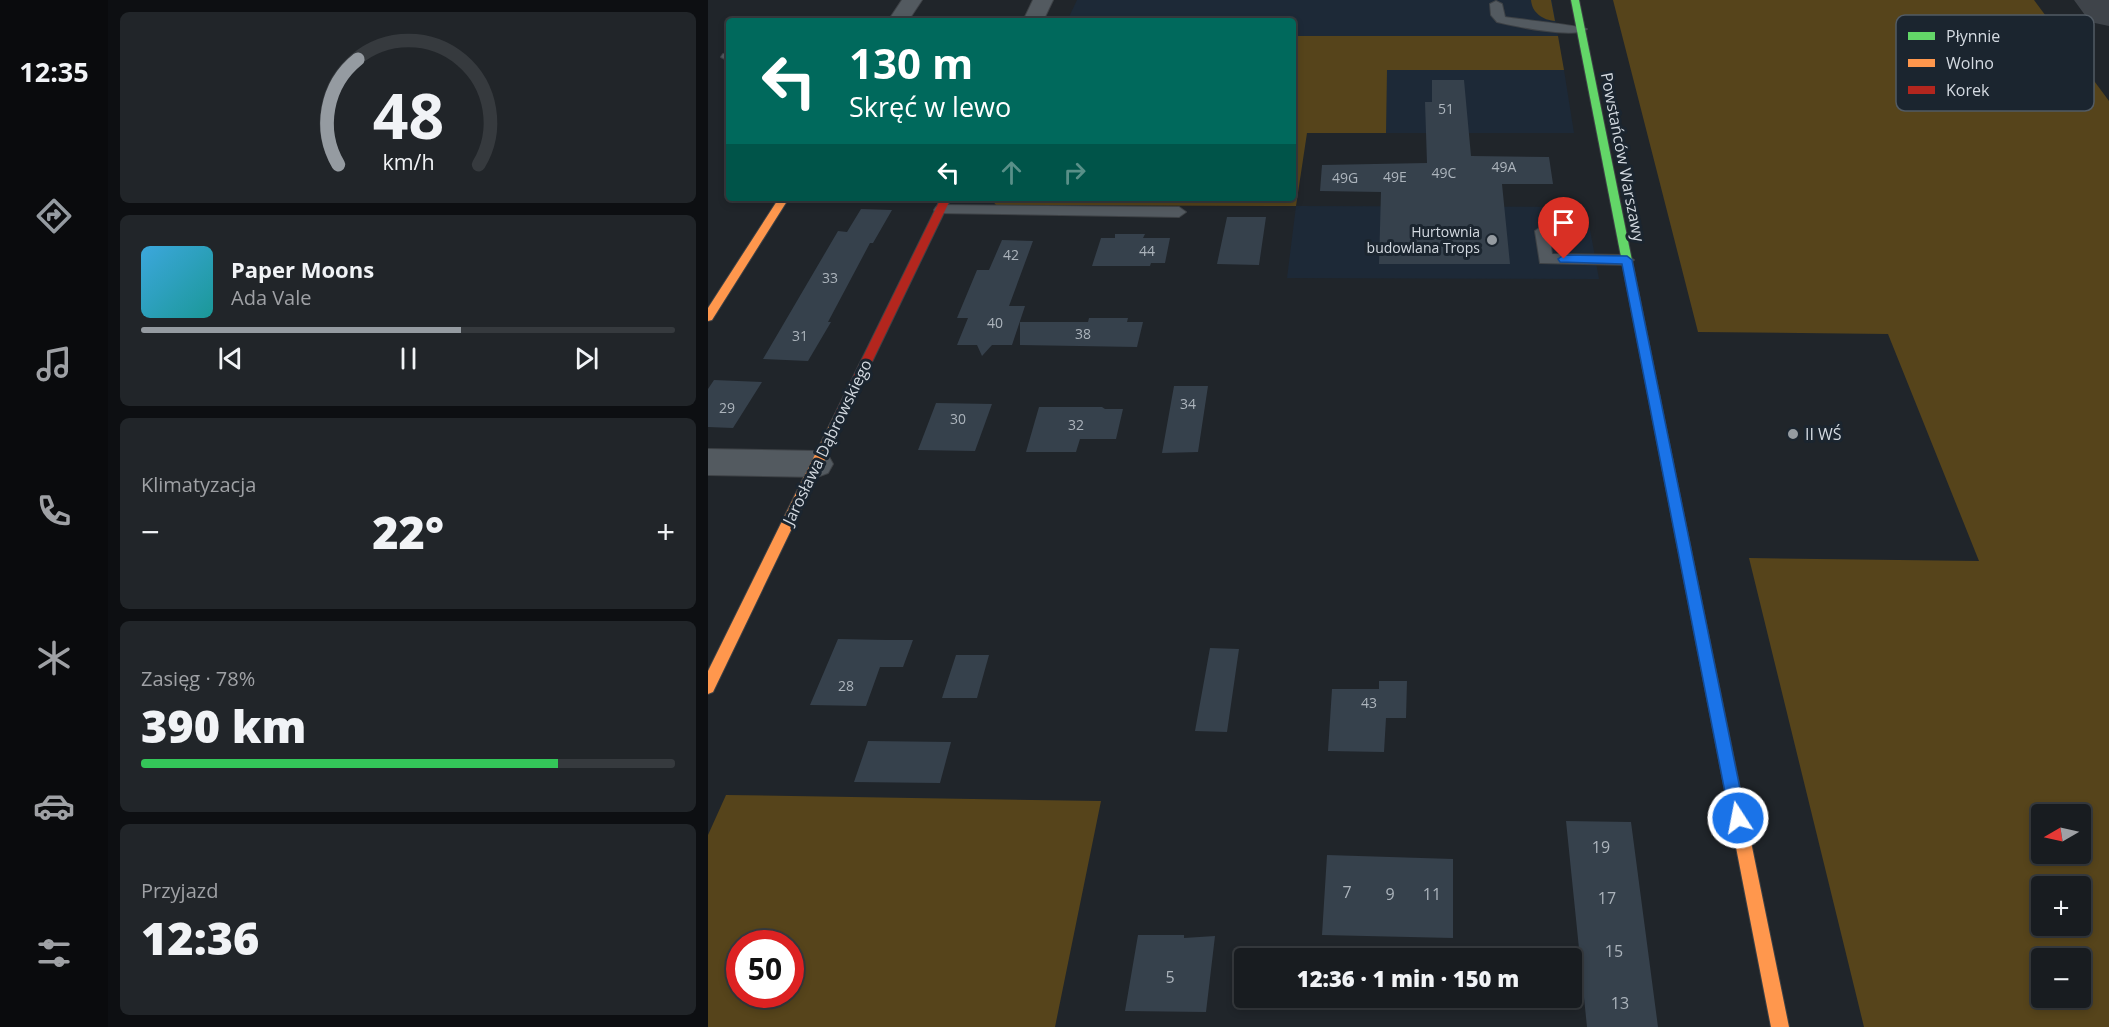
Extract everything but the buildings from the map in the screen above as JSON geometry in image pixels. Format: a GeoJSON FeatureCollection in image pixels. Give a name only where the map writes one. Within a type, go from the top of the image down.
{"type":"FeatureCollection","features":[{"type":"Feature","properties":{"kind":"main road","name":"Powstańców Warszawy"},"geometry":{"type":"LineString","coordinates":[[1575,0],[1780,1027]]}},
{"type":"Feature","properties":{"kind":"main road"},"geometry":{"type":"LineString","coordinates":[[708,317],[782,201]]}},
{"type":"Feature","properties":{"kind":"main road","name":"Jarosława Dąbrowskiego"},"geometry":{"type":"LineString","coordinates":[[708,687],[943,204]]}},
{"type":"Feature","properties":{"kind":"street"},"geometry":{"type":"LineString","coordinates":[[900,18],[912,0]]}},
{"type":"Feature","properties":{"kind":"street"},"geometry":{"type":"LineString","coordinates":[[1034,18],[1043,0]]}},
{"type":"Feature","properties":{"kind":"street"},"geometry":{"type":"LineString","coordinates":[[708,462],[817,464]]}},
{"type":"Feature","properties":{"kind":"lane"},"geometry":{"type":"LineString","coordinates":[[1496,4],[1497,15],[1501,20],[1561,29],[1581,29]]}},
{"type":"Feature","properties":{"kind":"lane"},"geometry":{"type":"LineString","coordinates":[[943,204],[1179,213]]}},
{"type":"Feature","properties":{"kind":"lane"},"geometry":{"type":"LineString","coordinates":[[1542,231],[1545,259],[1627,260]]}},
{"type":"Feature","properties":{"kind":"shaded area"},"geometry":{"type":"Polygon","coordinates":[[[1077,0],[1552,0],[1558,36],[1296,36],[1296,18],[1068,18],[1077,0]]]}},
{"type":"Feature","properties":{"kind":"shaded area"},"geometry":{"type":"Polygon","coordinates":[[[1531,0],[1551,0],[1555,21],[1539,15],[1533,9],[1531,0]]]}},
{"type":"Feature","properties":{"kind":"shaded area"},"geometry":{"type":"Polygon","coordinates":[[[1613,0],[2034,0],[2045,15],[1896,15],[1896,111],[2094,111],[2094,81],[2109,101],[2109,1027],[1864,1027],[1749,558],[1979,561],[1888,334],[1698,332],[1613,0]]]}},
{"type":"Feature","properties":{"kind":"shaded area"},"geometry":{"type":"Polygon","coordinates":[[[1296,36],[1558,36],[1564,70],[1387,70],[1386,133],[1307,133],[1296,206],[996,205],[993,201],[1296,201],[1296,36]]]}},
{"type":"Feature","properties":{"kind":"shaded area"},"geometry":{"type":"Polygon","coordinates":[[[1386,70],[1564,70],[1574,133],[1386,133],[1386,70]]]}},
{"type":"Feature","properties":{"kind":"shaded area"},"geometry":{"type":"Polygon","coordinates":[[[1296,206],[1586,207],[1599,279],[1287,278],[1296,206]]]}},
{"type":"Feature","properties":{"kind":"shaded area"},"geometry":{"type":"Polygon","coordinates":[[[726,795],[1101,801],[1055,1027],[708,1027],[708,835],[726,795]]]}},
{"type":"Feature","properties":{"kind":"taxiway"},"geometry":{"type":"LineString","coordinates":[[2101,0],[2109,10]]}},
{"type":"Feature","properties":{"kind":"traffic: fast"},"geometry":{"type":"LineString","coordinates":[[1575,0],[1667,462]]}},
{"type":"Feature","properties":{"kind":"traffic: slow"},"geometry":{"type":"LineString","coordinates":[[708,317],[782,201]]}},
{"type":"Feature","properties":{"kind":"traffic: slow"},"geometry":{"type":"LineString","coordinates":[[708,687],[840,416]]}},
{"type":"Feature","properties":{"kind":"traffic: slow"},"geometry":{"type":"LineString","coordinates":[[1667,462],[1780,1027]]}},
{"type":"Feature","properties":{"kind":"traffic: jam"},"geometry":{"type":"LineString","coordinates":[[840,416],[945,201]]}},
{"type":"Feature","properties":{"kind":"place","name":"Hurtownia budowlana Trops"},"geometry":{"type":"Point","coordinates":[1492,240]}},
{"type":"Feature","properties":{"kind":"place","name":"II WŚ"},"geometry":{"type":"Point","coordinates":[1793,434]}},
{"type":"Feature","properties":{"kind":"route"},"geometry":{"type":"LineString","coordinates":[[1564,259],[1627,260],[1738,818]]}}]}
